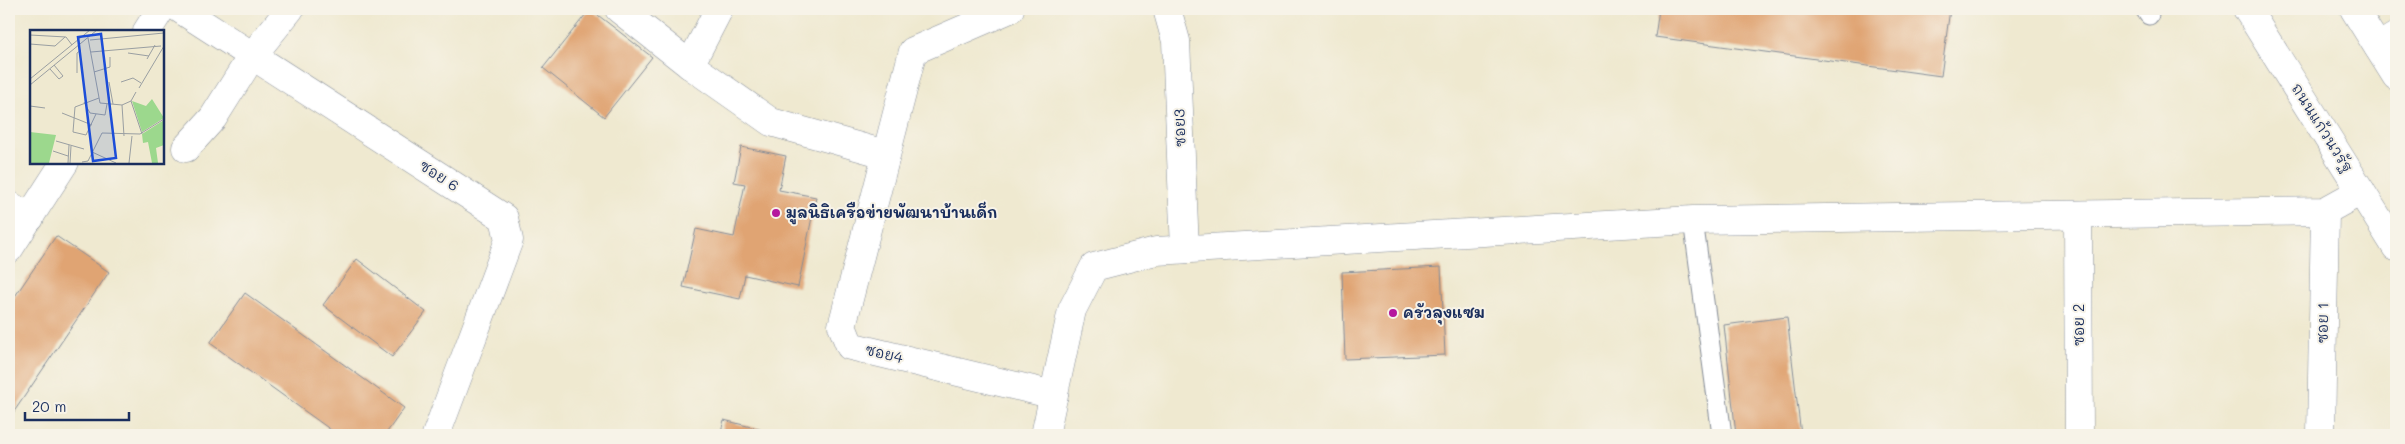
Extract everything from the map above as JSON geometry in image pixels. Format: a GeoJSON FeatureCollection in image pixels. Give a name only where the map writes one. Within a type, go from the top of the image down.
{"type":"FeatureCollection","features":[{"type":"Feature","properties":{"kind":"street"},"geometry":{"type":"LineString","coordinates":[[148,30],[161,9]]}},
{"type":"Feature","properties":{"kind":"street","name":"ซอย 6"},"geometry":{"type":"LineString","coordinates":[[180,9],[504,218],[509,240],[436,435]]}},
{"type":"Feature","properties":{"kind":"street"},"geometry":{"type":"LineString","coordinates":[[186,148],[213,118],[252,56],[290,9]]}},
{"type":"Feature","properties":{"kind":"street"},"geometry":{"type":"LineString","coordinates":[[619,9],[690,65],[771,122],[885,154],[912,51],[1010,9]]}},
{"type":"Feature","properties":{"kind":"street"},"geometry":{"type":"LineString","coordinates":[[690,65],[719,9]]}},
{"type":"Feature","properties":{"kind":"street","name":"ซอย3"},"geometry":{"type":"LineString","coordinates":[[1167,9],[1176,41],[1185,249]]}},
{"type":"Feature","properties":{"kind":"street","name":"ถนนแก้วนวรัฐ"},"geometry":{"type":"LineString","coordinates":[[2247,9],[2396,248]]}},
{"type":"Feature","properties":{"kind":"street"},"geometry":{"type":"LineString","coordinates":[[2354,9],[2387,42],[2396,76]]}},
{"type":"Feature","properties":{"kind":"street","name":"ซอย4"},"geometry":{"type":"LineString","coordinates":[[885,154],[842,326],[850,346],[1054,395]]}},
{"type":"Feature","properties":{"kind":"street"},"geometry":{"type":"LineString","coordinates":[[9,249],[19,212],[63,164]]}},
{"type":"Feature","properties":{"kind":"street"},"geometry":{"type":"LineString","coordinates":[[1045,435],[1072,310],[1094,266],[1156,251],[1693,220],[2325,211],[2361,191]]}},
{"type":"Feature","properties":{"kind":"street","name":"ซอย 1"},"geometry":{"type":"LineString","coordinates":[[2321,435],[2325,211]]}},
{"type":"Feature","properties":{"kind":"street","name":"ซอย 2"},"geometry":{"type":"LineString","coordinates":[[2078,215],[2079,435]]}},
{"type":"Feature","properties":{"kind":"lane"},"geometry":{"type":"LineString","coordinates":[[1693,220],[1722,435]]}},
{"type":"Feature","properties":{"kind":"building"},"geometry":{"type":"Polygon","coordinates":[[[590,9],[652,57],[604,117],[543,68],[590,9]]]}},
{"type":"Feature","properties":{"kind":"building"},"geometry":{"type":"Polygon","coordinates":[[[1659,9],[1950,9],[1941,76],[1655,37],[1659,9]]]}},
{"type":"Feature","properties":{"kind":"building","name":"มูลนิธิเครือข่ายพัฒนาบ้านเด็ก"},"geometry":{"type":"Polygon","coordinates":[[[741,147],[786,156],[779,190],[816,197],[798,287],[745,275],[740,299],[683,287],[696,229],[734,237],[745,184],[734,182],[741,147]]]}},
{"type":"Feature","properties":{"kind":"building"},"geometry":{"type":"Polygon","coordinates":[[[56,236],[109,272],[9,419],[9,305],[56,236]]]}},
{"type":"Feature","properties":{"kind":"building"},"geometry":{"type":"Polygon","coordinates":[[[357,259],[426,312],[392,357],[323,305],[357,259]]]}},
{"type":"Feature","properties":{"kind":"building","name":"ครัวลุงแซม"},"geometry":{"type":"Polygon","coordinates":[[[1441,267],[1445,355],[1345,359],[1342,272],[1441,267]]]}},
{"type":"Feature","properties":{"kind":"building"},"geometry":{"type":"Polygon","coordinates":[[[245,293],[404,408],[385,435],[338,435],[210,343],[245,293]]]}},
{"type":"Feature","properties":{"kind":"building"},"geometry":{"type":"Polygon","coordinates":[[[1787,317],[1801,435],[1736,435],[1724,325],[1787,317]]]}},
{"type":"Feature","properties":{"kind":"building"},"geometry":{"type":"Polygon","coordinates":[[[724,420],[782,435],[720,435],[724,420]]]}},
{"type":"Feature","properties":{"kind":"place","name":"มูลนิธิเครือข่ายพัฒนาบ้านเด็ก"},"geometry":{"type":"Point","coordinates":[776,213]}},
{"type":"Feature","properties":{"kind":"place","name":"ครัวลุงแซม"},"geometry":{"type":"Point","coordinates":[1393,313]}}]}
